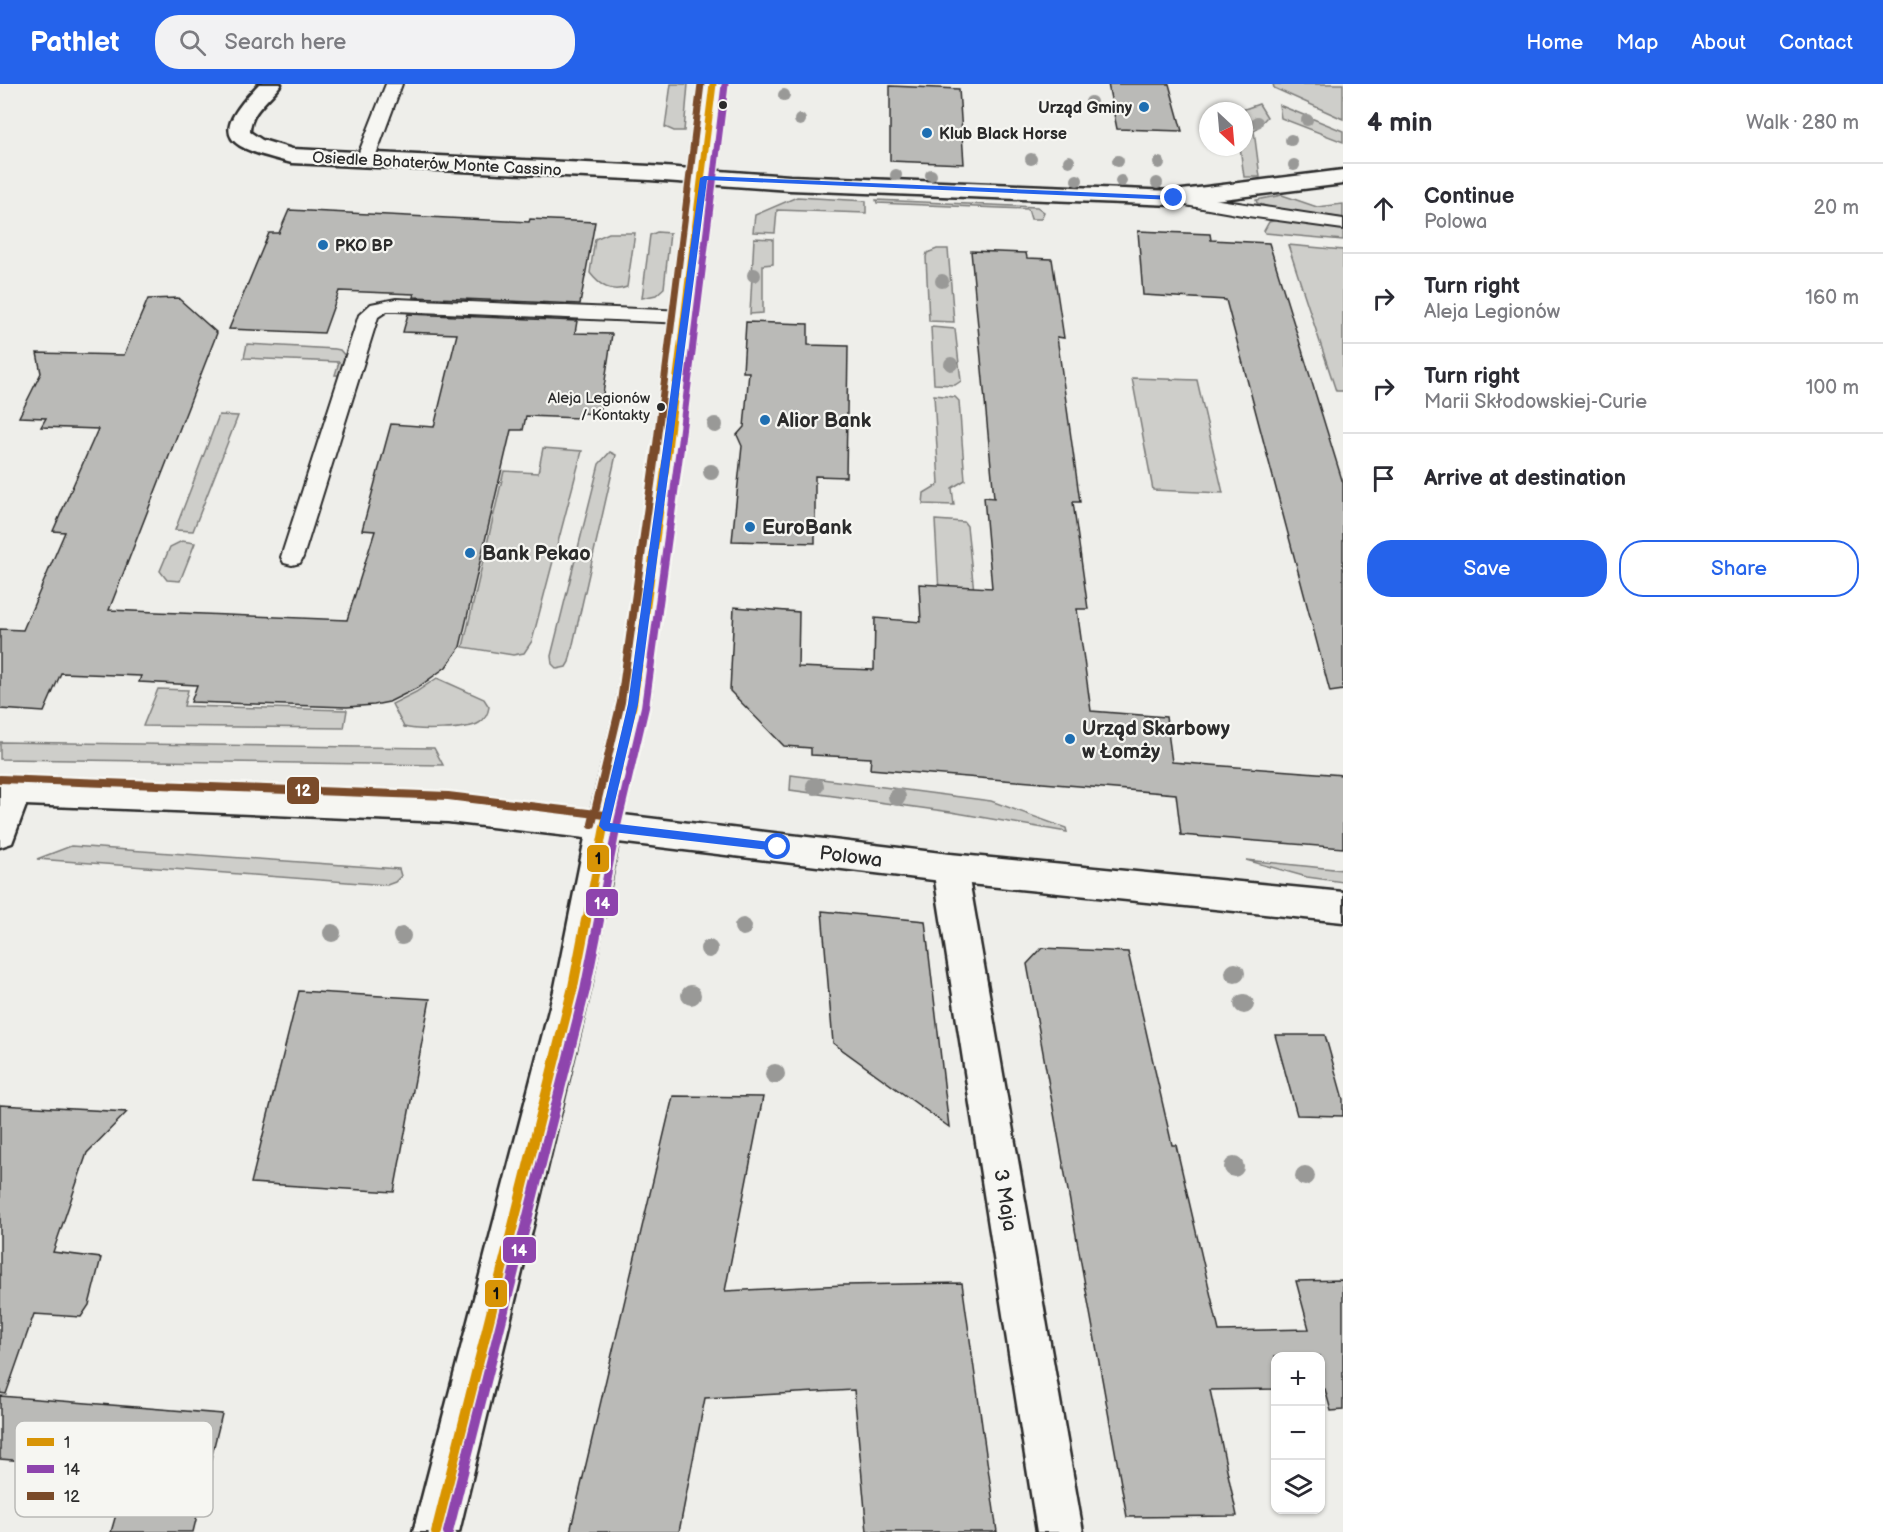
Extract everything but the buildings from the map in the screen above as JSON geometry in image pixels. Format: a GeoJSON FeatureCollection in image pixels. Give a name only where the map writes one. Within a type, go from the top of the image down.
{"type":"FeatureCollection","features":[{"type":"Feature","properties":{"kind":"street","name":"Osiedle Bohaterów Monte Cassino"},"geometry":{"type":"LineString","coordinates":[[271,84],[245,110],[238,122],[238,133],[242,140],[262,149],[292,156],[704,178],[1174,198],[1343,177]]}},
{"type":"Feature","properties":{"kind":"street"},"geometry":{"type":"LineString","coordinates":[[436,1532],[573,987],[604,826],[633,704],[704,178],[713,84]]}},
{"type":"Feature","properties":{"kind":"street"},"geometry":{"type":"LineString","coordinates":[[0,833],[7,791]]}},
{"type":"Feature","properties":{"kind":"street","name":"Polowa"},"geometry":{"type":"LineString","coordinates":[[7,791],[448,808],[950,868],[1343,907]]}},
{"type":"Feature","properties":{"kind":"street","name":"3 Maja"},"geometry":{"type":"LineString","coordinates":[[950,868],[1060,1532]]}},
{"type":"Feature","properties":{"kind":"lane"},"geometry":{"type":"LineString","coordinates":[[365,160],[394,84]]}},
{"type":"Feature","properties":{"kind":"lane"},"geometry":{"type":"LineString","coordinates":[[1174,198],[1239,210],[1343,224]]}},
{"type":"Feature","properties":{"kind":"lane"},"geometry":{"type":"LineString","coordinates":[[292,557],[369,315],[374,310],[384,305],[396,304],[686,317]]}},
{"type":"Feature","properties":{"kind":"shaded area"},"geometry":{"type":"Polygon","coordinates":[[[671,84],[688,84],[684,131],[674,131],[665,127],[671,84]]]}},
{"type":"Feature","properties":{"kind":"shaded area"},"geometry":{"type":"Polygon","coordinates":[[[1273,84],[1343,84],[1343,119],[1274,88],[1273,84]]]}},
{"type":"Feature","properties":{"kind":"shaded area"},"geometry":{"type":"Polygon","coordinates":[[[1259,104],[1267,117],[1254,131],[1260,177],[1244,177],[1241,156],[1253,156],[1253,106],[1259,104]]]}},
{"type":"Feature","properties":{"kind":"shaded area"},"geometry":{"type":"Polygon","coordinates":[[[1279,105],[1343,131],[1343,142],[1281,118],[1279,105]]]}},
{"type":"Feature","properties":{"kind":"shaded area"},"geometry":{"type":"Polygon","coordinates":[[[1282,195],[1317,207],[1343,204],[1343,218],[1271,208],[1257,203],[1256,200],[1282,195]]]}},
{"type":"Feature","properties":{"kind":"shaded area"},"geometry":{"type":"Polygon","coordinates":[[[797,197],[866,201],[866,213],[777,210],[775,233],[753,232],[755,215],[797,197]]]}},
{"type":"Feature","properties":{"kind":"shaded area"},"geometry":{"type":"Polygon","coordinates":[[[876,200],[1037,207],[1044,212],[1041,219],[1031,219],[1028,209],[877,203],[876,200]]]}},
{"type":"Feature","properties":{"kind":"shaded area"},"geometry":{"type":"Polygon","coordinates":[[[1277,220],[1343,229],[1343,240],[1265,233],[1269,222],[1277,220]]]}},
{"type":"Feature","properties":{"kind":"shaded area"},"geometry":{"type":"Polygon","coordinates":[[[657,232],[670,233],[664,288],[656,295],[642,298],[650,235],[657,232]]]}},
{"type":"Feature","properties":{"kind":"shaded area"},"geometry":{"type":"Polygon","coordinates":[[[609,233],[635,233],[627,287],[621,289],[606,287],[590,273],[595,239],[609,233]]]}},
{"type":"Feature","properties":{"kind":"shaded area"},"geometry":{"type":"Polygon","coordinates":[[[754,238],[773,239],[773,264],[763,265],[763,313],[750,314],[754,238]]]}},
{"type":"Feature","properties":{"kind":"shaded area"},"geometry":{"type":"Polygon","coordinates":[[[1288,245],[1343,250],[1343,391],[1336,391],[1288,245]]]}},
{"type":"Feature","properties":{"kind":"shaded area"},"geometry":{"type":"Polygon","coordinates":[[[937,249],[948,249],[954,322],[929,321],[926,257],[927,253],[937,249]]]}},
{"type":"Feature","properties":{"kind":"shaded area"},"geometry":{"type":"Polygon","coordinates":[[[931,327],[955,329],[961,381],[955,385],[934,384],[931,327]]]}},
{"type":"Feature","properties":{"kind":"shaded area"},"geometry":{"type":"Polygon","coordinates":[[[247,344],[335,349],[340,350],[345,356],[339,375],[335,375],[339,362],[244,358],[247,344]]]}},
{"type":"Feature","properties":{"kind":"shaded area"},"geometry":{"type":"Polygon","coordinates":[[[1132,378],[1197,380],[1223,493],[1153,490],[1132,378]]]}},
{"type":"Feature","properties":{"kind":"shaded area"},"geometry":{"type":"Polygon","coordinates":[[[934,395],[955,397],[959,401],[965,480],[952,488],[954,505],[923,504],[924,493],[939,484],[934,395]]]}},
{"type":"Feature","properties":{"kind":"shaded area"},"geometry":{"type":"Polygon","coordinates":[[[219,415],[238,416],[193,531],[175,530],[219,415]]]}},
{"type":"Feature","properties":{"kind":"shaded area"},"geometry":{"type":"Polygon","coordinates":[[[543,448],[582,451],[532,641],[524,653],[513,655],[463,647],[504,471],[538,473],[543,448]]]}},
{"type":"Feature","properties":{"kind":"shaded area"},"geometry":{"type":"Polygon","coordinates":[[[610,452],[616,455],[569,662],[566,667],[557,669],[552,664],[551,656],[599,464],[610,452]]]}},
{"type":"Feature","properties":{"kind":"shaded area"},"geometry":{"type":"Polygon","coordinates":[[[935,520],[964,522],[967,526],[980,648],[942,646],[935,520]]]}},
{"type":"Feature","properties":{"kind":"shaded area"},"geometry":{"type":"Polygon","coordinates":[[[182,541],[195,543],[180,581],[167,580],[160,571],[170,547],[182,541]]]}},
{"type":"Feature","properties":{"kind":"shaded area"},"geometry":{"type":"Polygon","coordinates":[[[437,678],[484,699],[489,707],[485,718],[473,725],[454,728],[404,727],[392,704],[437,678]]]}},
{"type":"Feature","properties":{"kind":"shaded area"},"geometry":{"type":"Polygon","coordinates":[[[158,689],[188,690],[184,706],[347,710],[344,728],[143,726],[158,689]]]}},
{"type":"Feature","properties":{"kind":"shaded area"},"geometry":{"type":"Polygon","coordinates":[[[0,742],[434,748],[443,765],[0,759],[0,742]]]}},
{"type":"Feature","properties":{"kind":"shaded area"},"geometry":{"type":"Polygon","coordinates":[[[791,775],[991,801],[1066,828],[1067,832],[951,812],[790,790],[791,775]]]}},
{"type":"Feature","properties":{"kind":"shaded area"},"geometry":{"type":"Polygon","coordinates":[[[71,846],[399,869],[401,876],[395,882],[387,885],[37,859],[71,846]]]}},
{"type":"Feature","properties":{"kind":"shaded area"},"geometry":{"type":"Polygon","coordinates":[[[1246,860],[1343,870],[1343,882],[1307,877],[1246,860]]]}},
{"type":"Feature","properties":{"kind":"transit line","name":"12"},"geometry":{"type":"LineString","coordinates":[[592,824],[621,702],[674,315],[701,84]]}},
{"type":"Feature","properties":{"kind":"transit line","name":"1"},"geometry":{"type":"LineString","coordinates":[[436,1532],[573,987],[604,827],[633,704],[686,317],[713,84]]}},
{"type":"Feature","properties":{"kind":"transit line","name":"14"},"geometry":{"type":"LineString","coordinates":[[448,1532],[585,990],[616,830],[645,707],[698,319],[725,85]]}},
{"type":"Feature","properties":{"kind":"transit line","name":"12"},"geometry":{"type":"LineString","coordinates":[[0,779],[448,796],[605,815]]}},
{"type":"Feature","properties":{"kind":"place","name":"Urząd Gminy"},"geometry":{"type":"Point","coordinates":[1144,107]}},
{"type":"Feature","properties":{"kind":"place","name":"Klub Black Horse"},"geometry":{"type":"Point","coordinates":[927,133]}},
{"type":"Feature","properties":{"kind":"place","name":"PKO BP"},"geometry":{"type":"Point","coordinates":[323,245]}},
{"type":"Feature","properties":{"kind":"place","name":"Aleja Legionów / Kontakty"},"geometry":{"type":"Point","coordinates":[661,407]}},
{"type":"Feature","properties":{"kind":"place","name":"Alior Bank"},"geometry":{"type":"Point","coordinates":[765,420]}},
{"type":"Feature","properties":{"kind":"place","name":"EuroBank"},"geometry":{"type":"Point","coordinates":[750,527]}},
{"type":"Feature","properties":{"kind":"place","name":"Bank Pekao"},"geometry":{"type":"Point","coordinates":[470,553]}},
{"type":"Feature","properties":{"kind":"place","name":"Urząd Skarbowy w Łomży"},"geometry":{"type":"Point","coordinates":[1070,739]}},
{"type":"Feature","properties":{"kind":"route"},"geometry":{"type":"LineString","coordinates":[[778,847],[604,826],[633,704],[704,178],[1174,198]]}}]}
